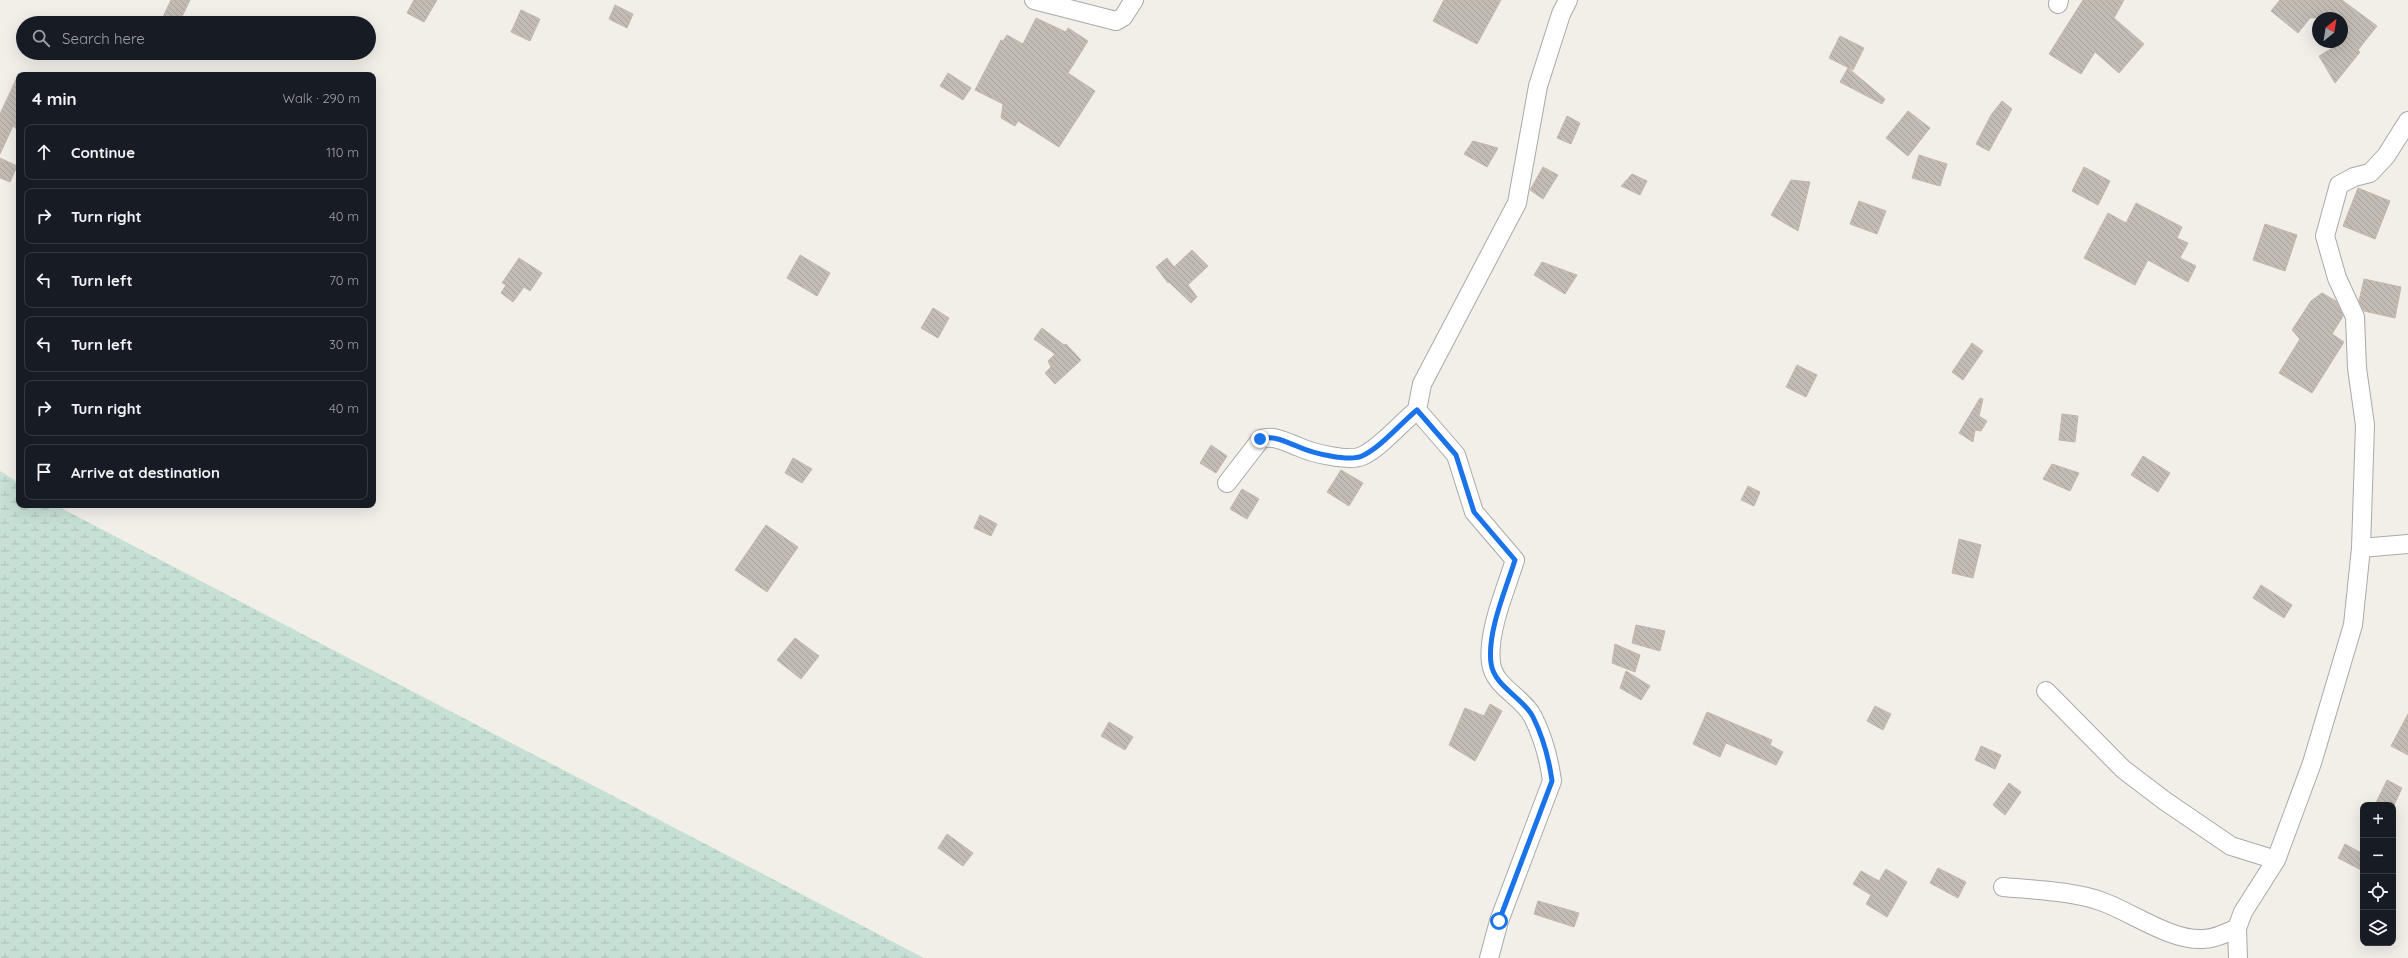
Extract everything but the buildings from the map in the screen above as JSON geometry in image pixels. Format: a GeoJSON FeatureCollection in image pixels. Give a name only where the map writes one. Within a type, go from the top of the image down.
{"type":"FeatureCollection","features":[{"type":"Feature","properties":{"kind":"street"},"geometry":{"type":"LineString","coordinates":[[1034,0],[1116,21],[1123,17],[1134,0]]}},
{"type":"Feature","properties":{"kind":"street"},"geometry":{"type":"LineString","coordinates":[[1227,483],[1260,439],[1269,437],[1279,439],[1308,451],[1335,456],[1361,457],[1385,440],[1394,429],[1417,410],[1422,384],[1517,203],[1538,86],[1561,14],[1568,0]]}},
{"type":"Feature","properties":{"kind":"street"},"geometry":{"type":"LineString","coordinates":[[2238,958],[2238,928],[2243,912],[2276,860],[2312,763],[2353,625],[2360,548],[2364,425],[2357,368],[2355,317],[2337,278],[2325,236],[2339,185],[2354,177],[2370,173],[2386,156],[2408,121]]}},
{"type":"Feature","properties":{"kind":"street"},"geometry":{"type":"LineString","coordinates":[[1417,410],[1456,455],[1474,512],[1515,560],[1491,642],[1491,664],[1498,680],[1532,716],[1548,758],[1552,781],[1499,921],[1490,958]]}},
{"type":"Feature","properties":{"kind":"street"},"geometry":{"type":"LineString","coordinates":[[2360,548],[2408,544]]}},
{"type":"Feature","properties":{"kind":"street"},"geometry":{"type":"LineString","coordinates":[[2046,690],[2123,769],[2165,801],[2231,846],[2276,860]]}},
{"type":"Feature","properties":{"kind":"street"},"geometry":{"type":"LineString","coordinates":[[2003,887],[2054,892],[2103,902],[2147,924],[2202,939],[2238,928]]}},
{"type":"Feature","properties":{"kind":"green space"},"geometry":{"type":"Polygon","coordinates":[[[0,471],[16,481],[16,508],[61,508],[924,958],[0,958],[0,471]]]}},
{"type":"Feature","properties":{"kind":"route"},"geometry":{"type":"LineString","coordinates":[[1260,439],[1269,437],[1279,439],[1308,451],[1335,456],[1361,457],[1385,440],[1394,429],[1417,410],[1456,455],[1474,512],[1494,538],[1515,560],[1491,642],[1491,664],[1498,680],[1532,716],[1548,758],[1552,781],[1499,921]]}}]}
